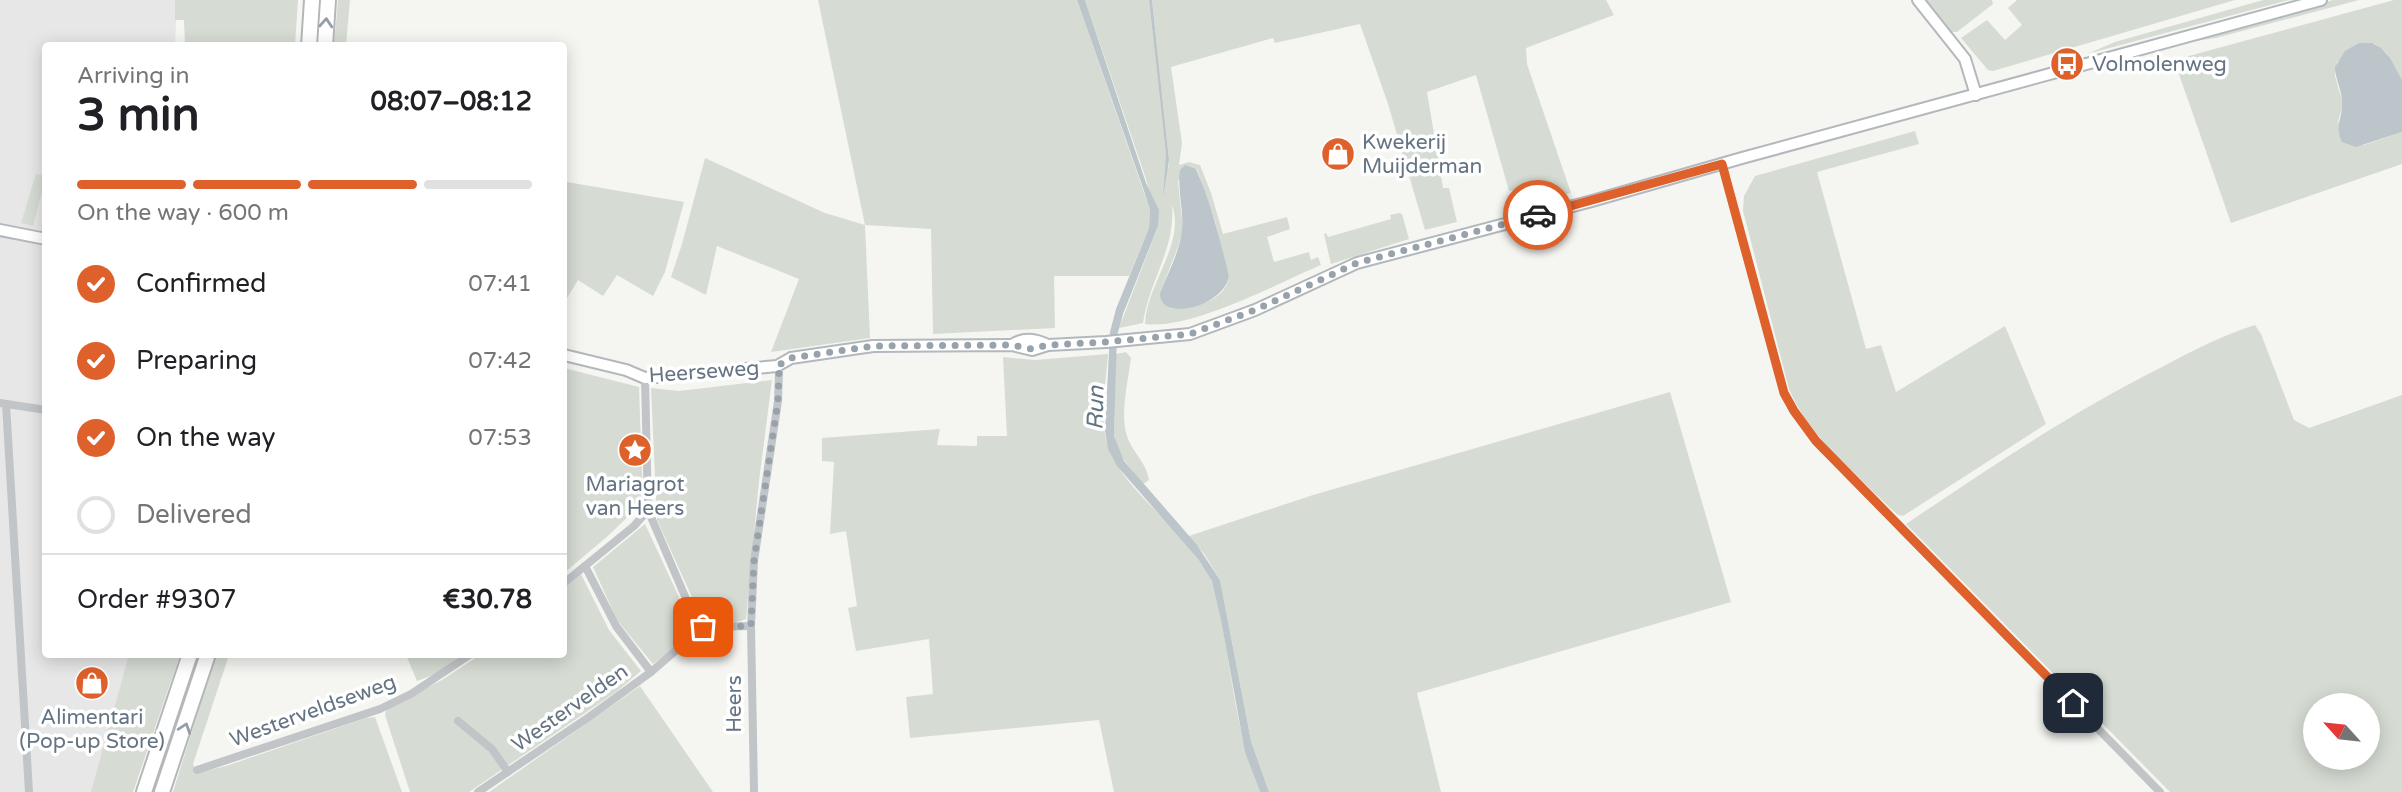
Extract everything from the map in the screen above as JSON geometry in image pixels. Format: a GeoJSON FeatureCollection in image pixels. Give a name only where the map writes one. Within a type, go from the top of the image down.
{"type":"FeatureCollection","features":[{"type":"Feature","properties":{"kind":"highway"},"geometry":{"type":"LineString","coordinates":[[309,42],[312,0]]}},
{"type":"Feature","properties":{"kind":"highway"},"geometry":{"type":"LineString","coordinates":[[325,42],[328,0]]}},
{"type":"Feature","properties":{"kind":"highway"},"geometry":{"type":"LineString","coordinates":[[144,792],[189,658]]}},
{"type":"Feature","properties":{"kind":"highway"},"geometry":{"type":"LineString","coordinates":[[162,792],[207,658]]}},
{"type":"Feature","properties":{"kind":"street"},"geometry":{"type":"LineString","coordinates":[[1918,0],[1965,59],[1976,95]]}},
{"type":"Feature","properties":{"kind":"street"},"geometry":{"type":"LineString","coordinates":[[2160,792],[1816,441],[1794,411],[1784,393],[1722,164],[2321,0]]}},
{"type":"Feature","properties":{"kind":"street","name":"Heerseweg"},"geometry":{"type":"LineString","coordinates":[[567,356],[626,370],[646,378],[777,366],[791,358],[873,346],[1012,345],[1023,340],[1048,345],[1190,334],[1213,327],[1357,263],[1722,164]]}},
{"type":"Feature","properties":{"kind":"street"},"geometry":{"type":"LineString","coordinates":[[0,230],[42,238]]}},
{"type":"Feature","properties":{"kind":"street","name":"Heers"},"geometry":{"type":"LineString","coordinates":[[754,792],[751,626],[754,561],[778,401],[777,366]]}},
{"type":"Feature","properties":{"kind":"street"},"geometry":{"type":"LineString","coordinates":[[646,378],[648,510],[692,615],[703,627],[751,626]]}},
{"type":"Feature","properties":{"kind":"street"},"geometry":{"type":"LineString","coordinates":[[29,792],[3,403],[42,409]]}},
{"type":"Feature","properties":{"kind":"street"},"geometry":{"type":"LineString","coordinates":[[567,581],[634,526],[648,510]]}},
{"type":"Feature","properties":{"kind":"street","name":"Westervelden"},"geometry":{"type":"LineString","coordinates":[[585,566],[616,626],[651,672]]}},
{"type":"Feature","properties":{"kind":"street","name":"Westervelden"},"geometry":{"type":"LineString","coordinates":[[478,792],[589,718],[651,672],[703,627]]}},
{"type":"Feature","properties":{"kind":"street","name":"Westerveldseweg"},"geometry":{"type":"LineString","coordinates":[[197,770],[380,709],[411,694],[465,658]]}},
{"type":"Feature","properties":{"kind":"street","name":"Westervelden"},"geometry":{"type":"LineString","coordinates":[[458,720],[492,749],[508,772]]}},
{"type":"Feature","properties":{"kind":"shaded area"},"geometry":{"type":"Polygon","coordinates":[[[0,0],[177,0],[175,42],[42,42],[42,658],[146,658],[105,792],[0,792],[0,0]]]}},
{"type":"Feature","properties":{"kind":"shaded area"},"geometry":{"type":"Polygon","coordinates":[[[175,0],[298,0],[295,42],[185,42],[184,20],[175,20],[175,0]]]}},
{"type":"Feature","properties":{"kind":"shaded area"},"geometry":{"type":"Polygon","coordinates":[[[338,0],[350,0],[346,42],[334,42],[338,0]]]}},
{"type":"Feature","properties":{"kind":"shaded area"},"geometry":{"type":"Polygon","coordinates":[[[818,0],[1077,0],[1150,210],[1149,228],[1129,276],[1054,276],[1055,328],[933,334],[931,229],[865,225],[818,0]]]}},
{"type":"Feature","properties":{"kind":"shaded area"},"geometry":{"type":"Polygon","coordinates":[[[1077,0],[1085,0],[1146,183],[1159,210],[1158,226],[1117,336],[1114,436],[1124,461],[1197,545],[1220,580],[1251,741],[1269,792],[1260,792],[1245,752],[1212,581],[1199,560],[1117,466],[1108,449],[1105,431],[1110,332],[1116,309],[1149,228],[1150,210],[1077,0]]]}},
{"type":"Feature","properties":{"kind":"shaded area"},"geometry":{"type":"Polygon","coordinates":[[[1085,0],[1149,0],[1168,170],[1152,0],[1606,0],[1614,15],[1526,48],[1527,64],[1571,193],[1527,204],[1523,188],[1509,191],[1476,75],[1427,92],[1443,188],[1449,188],[1457,222],[1425,230],[1388,104],[1360,24],[1275,43],[1273,38],[1171,67],[1182,143],[1179,165],[1189,162],[1200,165],[1223,234],[1287,217],[1290,229],[1267,237],[1274,262],[1309,252],[1311,260],[1318,257],[1321,265],[1209,313],[1164,324],[1145,324],[1147,309],[1174,234],[1172,205],[1170,236],[1146,308],[1143,323],[1119,328],[1158,226],[1146,179],[1085,0]],[[1197,169],[1178,181],[1183,230],[1160,293],[1172,309],[1208,302],[1222,292],[1226,285],[1229,276],[1215,221],[1197,169]]]}},
{"type":"Feature","properties":{"kind":"shaded area"},"geometry":{"type":"Polygon","coordinates":[[[1149,0],[1152,0],[1169,160],[1163,198],[1166,154],[1149,0]]]}},
{"type":"Feature","properties":{"kind":"shaded area"},"geometry":{"type":"Polygon","coordinates":[[[1924,0],[1992,0],[1993,4],[1957,32],[1950,32],[1924,0]]]}},
{"type":"Feature","properties":{"kind":"shaded area"},"geometry":{"type":"Polygon","coordinates":[[[2017,0],[2235,0],[1993,71],[1988,70],[1961,38],[1987,20],[2005,40],[2022,25],[2008,8],[2017,0]]]}},
{"type":"Feature","properties":{"kind":"shaded area"},"geometry":{"type":"Polygon","coordinates":[[[2263,0],[2289,0],[2087,54],[2115,42],[2263,0]]]}},
{"type":"Feature","properties":{"kind":"shaded area"},"geometry":{"type":"Polygon","coordinates":[[[2333,0],[2359,0],[2216,38],[2168,45],[2333,0]]]}},
{"type":"Feature","properties":{"kind":"shaded area"},"geometry":{"type":"Polygon","coordinates":[[[2402,0],[2402,80],[2386,53],[2375,44],[2337,62],[2335,76],[2343,104],[2338,122],[2364,145],[2402,132],[2402,164],[2231,223],[2174,60],[2402,0]]]}},
{"type":"Feature","properties":{"kind":"shaded area"},"geometry":{"type":"Polygon","coordinates":[[[2359,43],[2372,43],[2381,48],[2402,80],[2402,132],[2356,147],[2342,142],[2340,136],[2342,98],[2335,67],[2345,51],[2359,43]]]}},
{"type":"Feature","properties":{"kind":"shaded area"},"geometry":{"type":"Polygon","coordinates":[[[1915,131],[1919,144],[1817,172],[1866,349],[1881,345],[1896,392],[2005,326],[2046,424],[1903,516],[1898,515],[1832,452],[1808,422],[1789,389],[1743,211],[1744,196],[1755,176],[1915,131]]]}},
{"type":"Feature","properties":{"kind":"shaded area"},"geometry":{"type":"Polygon","coordinates":[[[705,158],[825,213],[865,225],[870,338],[771,352],[799,279],[717,246],[706,295],[671,277],[705,158]]]}},
{"type":"Feature","properties":{"kind":"shaded area"},"geometry":{"type":"Polygon","coordinates":[[[1185,165],[1196,169],[1215,221],[1229,276],[1225,287],[1216,296],[1205,303],[1180,309],[1162,302],[1160,293],[1181,238],[1179,178],[1180,170],[1185,165]]]}},
{"type":"Feature","properties":{"kind":"shaded area"},"geometry":{"type":"Polygon","coordinates":[[[36,174],[42,175],[42,192],[33,226],[21,223],[36,174]]]}},
{"type":"Feature","properties":{"kind":"shaded area"},"geometry":{"type":"Polygon","coordinates":[[[567,182],[684,202],[665,272],[653,296],[617,275],[603,296],[578,280],[567,298],[567,182]]]}},
{"type":"Feature","properties":{"kind":"shaded area"},"geometry":{"type":"Polygon","coordinates":[[[1402,214],[1409,239],[1331,264],[1324,234],[1328,237],[1391,219],[1390,215],[1402,214]]]}},
{"type":"Feature","properties":{"kind":"shaded area"},"geometry":{"type":"Polygon","coordinates":[[[2255,325],[2261,334],[2294,420],[2309,428],[2402,395],[2402,792],[2170,792],[1906,524],[2063,422],[2129,384],[2219,338],[2255,325]]]}},
{"type":"Feature","properties":{"kind":"shaded area"},"geometry":{"type":"Polygon","coordinates":[[[1126,352],[1131,358],[1125,397],[1125,427],[1129,442],[1148,474],[1149,480],[1143,484],[1120,455],[1114,436],[1116,354],[1126,352]]]}},
{"type":"Feature","properties":{"kind":"shaded area"},"geometry":{"type":"Polygon","coordinates":[[[1108,354],[1103,408],[1106,439],[1113,458],[1125,476],[1190,547],[1204,565],[1213,584],[1239,720],[1260,792],[1114,792],[1099,720],[910,738],[906,697],[933,694],[929,639],[856,651],[848,608],[857,606],[846,531],[830,534],[834,462],[822,461],[822,438],[940,429],[937,445],[977,446],[977,436],[1007,436],[1003,357],[1035,360],[1108,354]]]}},
{"type":"Feature","properties":{"kind":"shaded area"},"geometry":{"type":"Polygon","coordinates":[[[567,369],[639,387],[643,502],[567,570],[567,369]]]}},
{"type":"Feature","properties":{"kind":"shaded area"},"geometry":{"type":"Polygon","coordinates":[[[772,380],[746,619],[730,623],[707,620],[696,606],[657,520],[651,388],[679,391],[772,380]]]}},
{"type":"Feature","properties":{"kind":"shaded area"},"geometry":{"type":"Polygon","coordinates":[[[1670,392],[1731,602],[1417,693],[1441,792],[1269,792],[1251,741],[1220,580],[1205,555],[1189,536],[1313,495],[1670,392]]]}},
{"type":"Feature","properties":{"kind":"shaded area"},"geometry":{"type":"Polygon","coordinates":[[[645,524],[692,625],[690,636],[653,664],[617,620],[593,567],[645,524]]]}},
{"type":"Feature","properties":{"kind":"shaded area"},"geometry":{"type":"Polygon","coordinates":[[[581,574],[609,630],[641,671],[616,692],[469,792],[410,792],[385,715],[387,708],[442,680],[475,658],[567,658],[567,585],[581,574]]]}},
{"type":"Feature","properties":{"kind":"shaded area"},"geometry":{"type":"Polygon","coordinates":[[[128,658],[179,658],[133,792],[91,792],[128,658]]]}},
{"type":"Feature","properties":{"kind":"shaded area"},"geometry":{"type":"Polygon","coordinates":[[[215,658],[228,658],[193,764],[197,773],[375,717],[402,792],[173,792],[215,658]]]}},
{"type":"Feature","properties":{"kind":"shaded area"},"geometry":{"type":"Polygon","coordinates":[[[407,658],[457,658],[438,673],[417,681],[407,658]]]}},
{"type":"Feature","properties":{"kind":"shaded area"},"geometry":{"type":"Polygon","coordinates":[[[640,686],[713,792],[489,792],[640,686]]]}},
{"type":"Feature","properties":{"kind":"way so far"},"geometry":{"type":"LineString","coordinates":[[703,627],[751,626],[754,561],[778,401],[777,366],[791,358],[873,346],[1012,345],[1032,349],[1048,345],[1190,334],[1255,310],[1357,263],[1538,215]]}},
{"type":"Feature","properties":{"kind":"place","name":"Volmolenweg"},"geometry":{"type":"Point","coordinates":[2067,64]}},
{"type":"Feature","properties":{"kind":"place","name":"Kwekerij Muijderman"},"geometry":{"type":"Point","coordinates":[1338,154]}},
{"type":"Feature","properties":{"kind":"place","name":"Mariagrot van Heers"},"geometry":{"type":"Point","coordinates":[635,450]}},
{"type":"Feature","properties":{"kind":"place","name":"Alimentari (Pop-up Store)"},"geometry":{"type":"Point","coordinates":[92,683]}},
{"type":"Feature","properties":{"kind":"route"},"geometry":{"type":"LineString","coordinates":[[1538,215],[1722,164],[1784,393],[1794,411],[1816,441],[2073,703]]}},
{"type":"Feature","properties":{"kind":"water label","name":"Run"},"geometry":{"type":"Point","coordinates":[1096,408]}}]}
